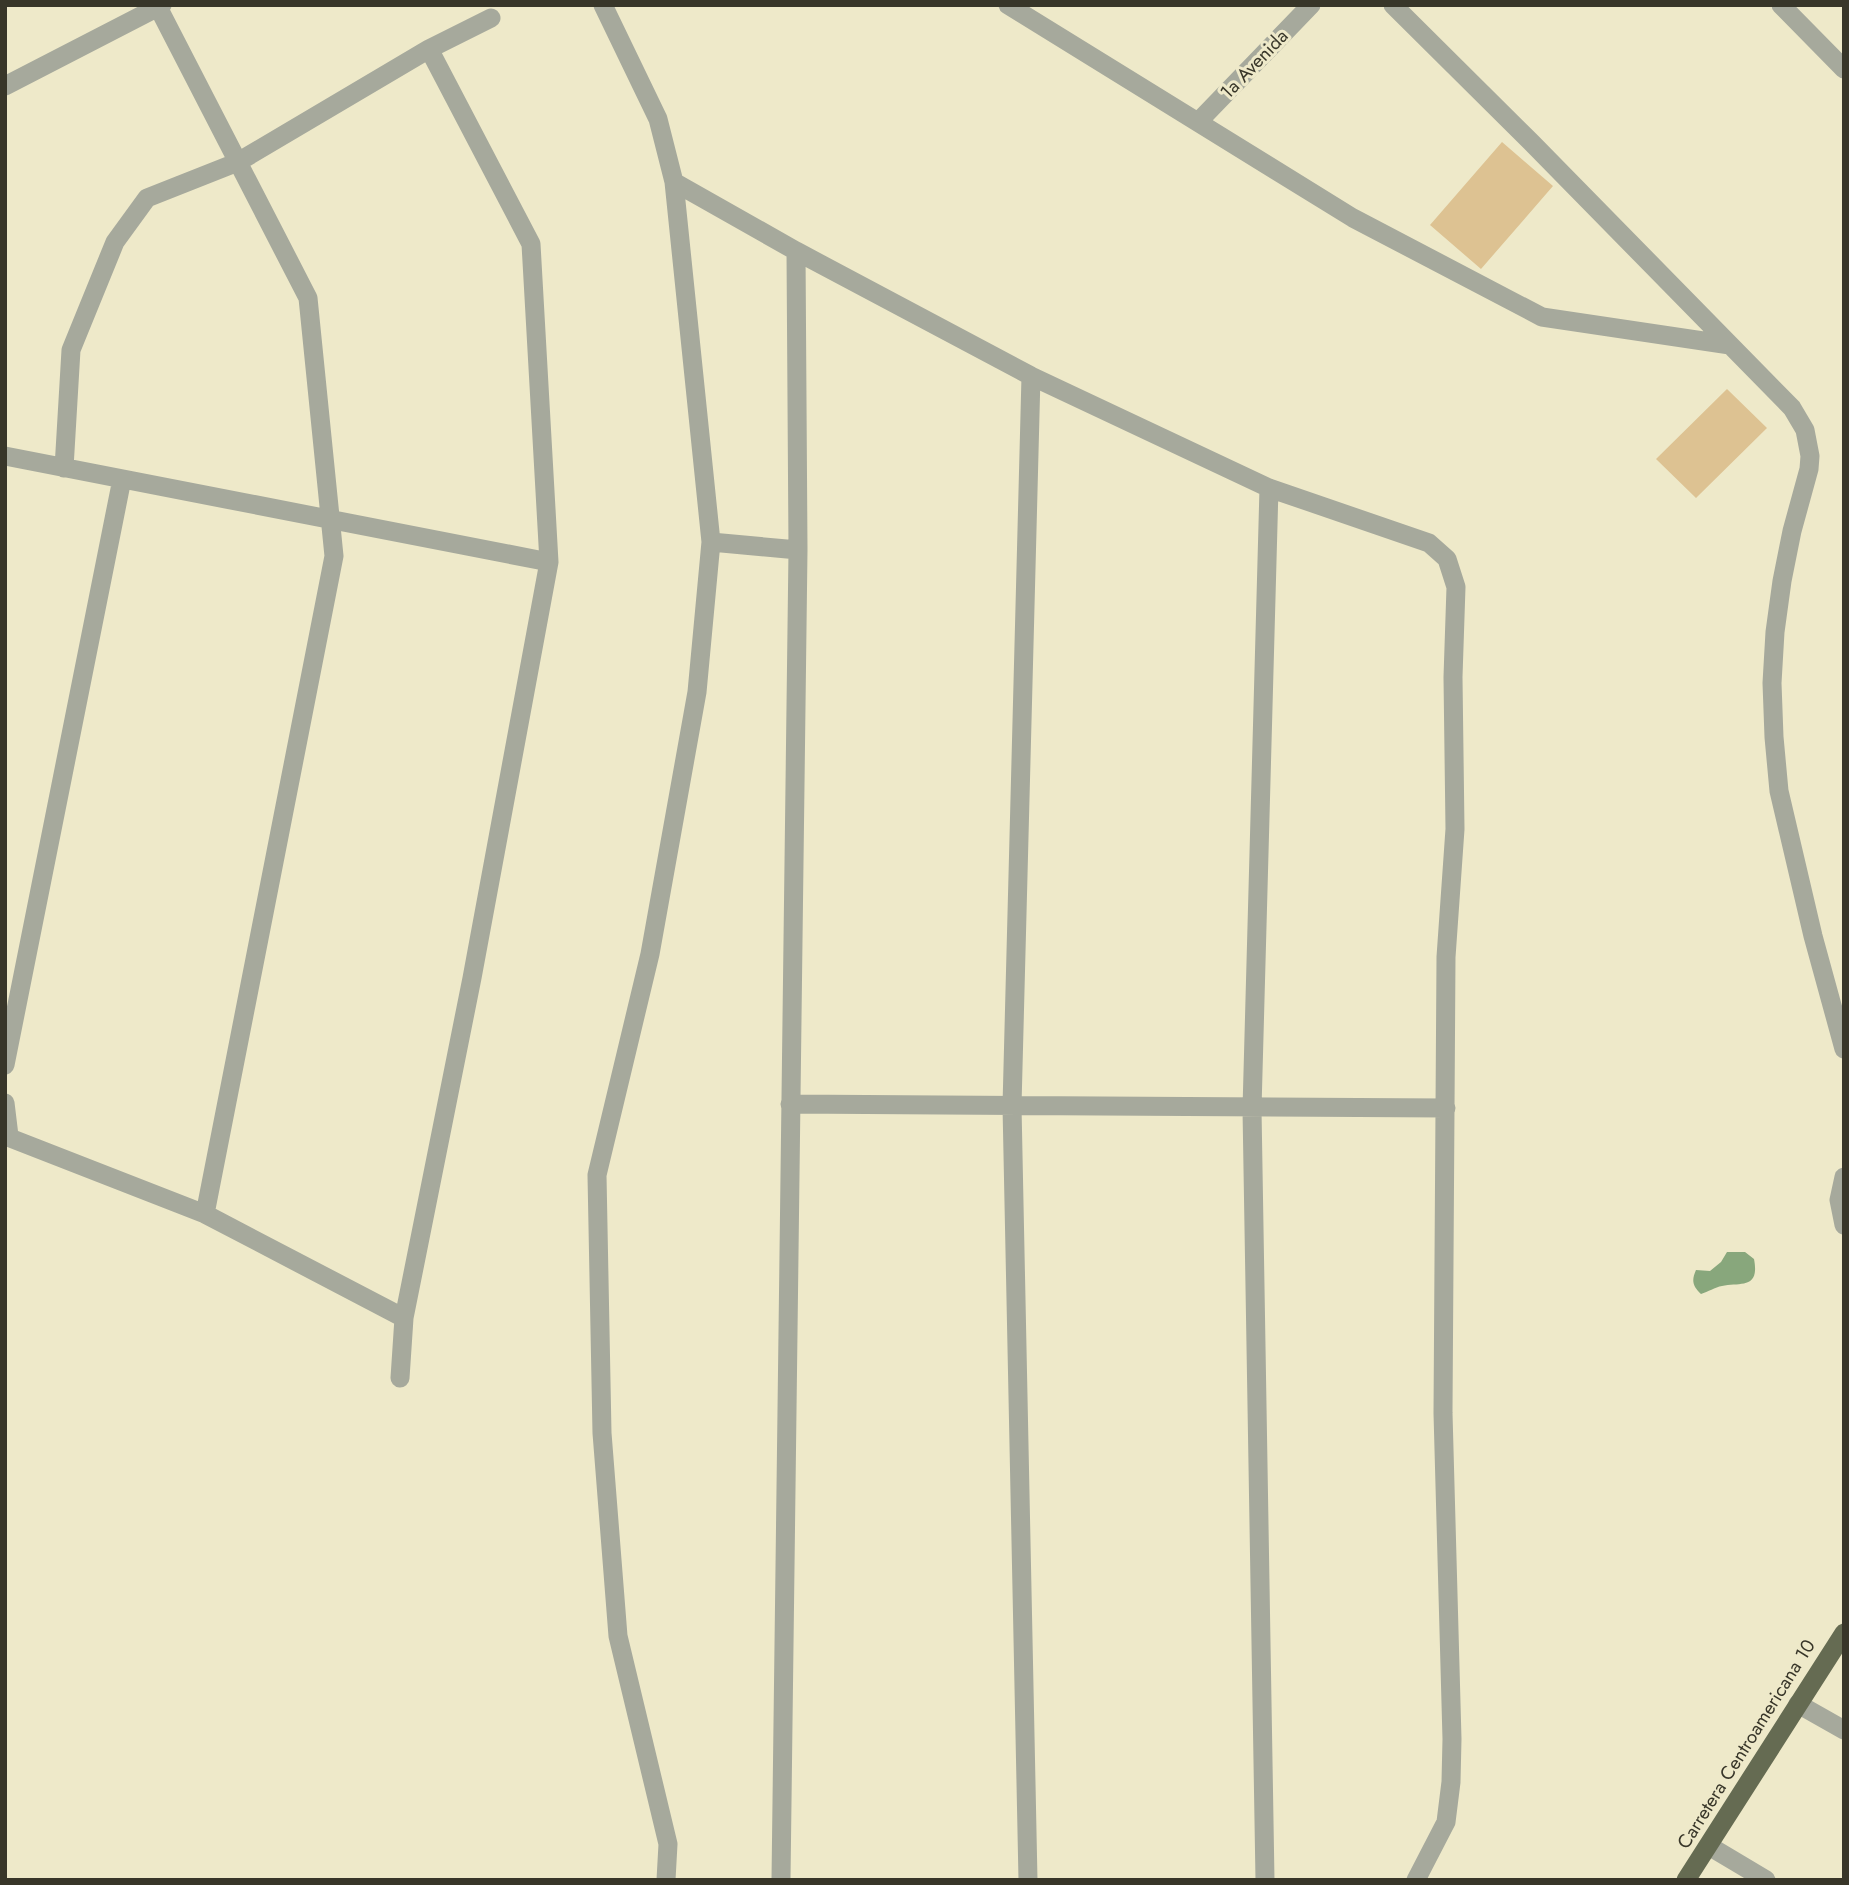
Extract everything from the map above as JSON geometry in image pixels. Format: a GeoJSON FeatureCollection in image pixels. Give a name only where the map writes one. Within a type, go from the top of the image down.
{"type":"FeatureCollection","features":[{"type":"Feature","properties":{"kind":"highway","name":"Carretera Centroamericana 10"},"geometry":{"type":"LineString","coordinates":[[1686,1880],[1844,1633]]}},
{"type":"Feature","properties":{"kind":"street"},"geometry":{"type":"LineString","coordinates":[[603,5],[658,118],[674,182],[711,542],[698,692],[650,954],[597,1175],[602,1433],[618,1636],[668,1844],[666,1880]]}},
{"type":"Feature","properties":{"kind":"street"},"geometry":{"type":"LineString","coordinates":[[1008,5],[1353,218],[1542,317],[1730,345]]}},
{"type":"Feature","properties":{"kind":"street","name":"1a Avenida"},"geometry":{"type":"LineString","coordinates":[[1198,122],[1311,5]]}},
{"type":"Feature","properties":{"kind":"street"},"geometry":{"type":"LineString","coordinates":[[1393,5],[1792,408],[1805,430],[1809,443],[1809,469],[1792,531],[1774,632],[1774,737],[1779,791],[1813,936],[1844,1049]]}},
{"type":"Feature","properties":{"kind":"street"},"geometry":{"type":"LineString","coordinates":[[1781,5],[1844,69]]}},
{"type":"Feature","properties":{"kind":"street"},"geometry":{"type":"LineString","coordinates":[[5,86],[160,6],[308,298],[334,556],[205,1214]]}},
{"type":"Feature","properties":{"kind":"street"},"geometry":{"type":"LineString","coordinates":[[64,468],[71,350],[115,242],[146,198],[238,162],[429,49],[491,18]]}},
{"type":"Feature","properties":{"kind":"street"},"geometry":{"type":"LineString","coordinates":[[400,1378],[404,1318],[472,978],[549,562],[531,244],[429,49]]}},
{"type":"Feature","properties":{"kind":"street"},"geometry":{"type":"LineString","coordinates":[[674,182],[796,251],[1031,376],[1269,488],[1429,543],[1447,559],[1456,587],[1453,677],[1455,830],[1446,957],[1443,1413],[1451,1782],[1446,1822],[1416,1880]]}},
{"type":"Feature","properties":{"kind":"street"},"geometry":{"type":"LineString","coordinates":[[780,1880],[788,1457],[798,550],[796,251]]}},
{"type":"Feature","properties":{"kind":"street"},"geometry":{"type":"LineString","coordinates":[[1028,1880],[1012,1106],[1031,376]]}},
{"type":"Feature","properties":{"kind":"street"},"geometry":{"type":"LineString","coordinates":[[5,456],[549,562]]}},
{"type":"Feature","properties":{"kind":"street"},"geometry":{"type":"LineString","coordinates":[[5,1065],[122,479]]}},
{"type":"Feature","properties":{"kind":"street"},"geometry":{"type":"LineString","coordinates":[[1265,1880],[1252,1109],[1269,488]]}},
{"type":"Feature","properties":{"kind":"street"},"geometry":{"type":"LineString","coordinates":[[711,542],[798,550]]}},
{"type":"Feature","properties":{"kind":"street"},"geometry":{"type":"LineString","coordinates":[[5,1103],[7,1136],[205,1214],[404,1318]]}},
{"type":"Feature","properties":{"kind":"street"},"geometry":{"type":"LineString","coordinates":[[790,1104],[1252,1109],[1446,1108]]}},
{"type":"Feature","properties":{"kind":"street"},"geometry":{"type":"LineString","coordinates":[[1844,1177],[1839,1200],[1844,1225]]}},
{"type":"Feature","properties":{"kind":"street"},"geometry":{"type":"LineString","coordinates":[[1798,1704],[1844,1730]]}},
{"type":"Feature","properties":{"kind":"street"},"geometry":{"type":"LineString","coordinates":[[1709,1846],[1766,1880]]}},
{"type":"Feature","properties":{"kind":"shaded area"},"geometry":{"type":"Polygon","coordinates":[[[1727,1252],[1745,1252],[1754,1259],[1754,1276],[1747,1283],[1719,1287],[1701,1294],[1694,1283],[1696,1270],[1710,1271],[1721,1262],[1727,1252]]]}},
{"type":"Feature","properties":{"kind":"building"},"geometry":{"type":"Polygon","coordinates":[[[1502,142],[1553,186],[1481,269],[1430,225],[1502,142]]]}},
{"type":"Feature","properties":{"kind":"building"},"geometry":{"type":"Polygon","coordinates":[[[1727,389],[1767,428],[1696,498],[1656,459],[1727,389]]]}}]}
